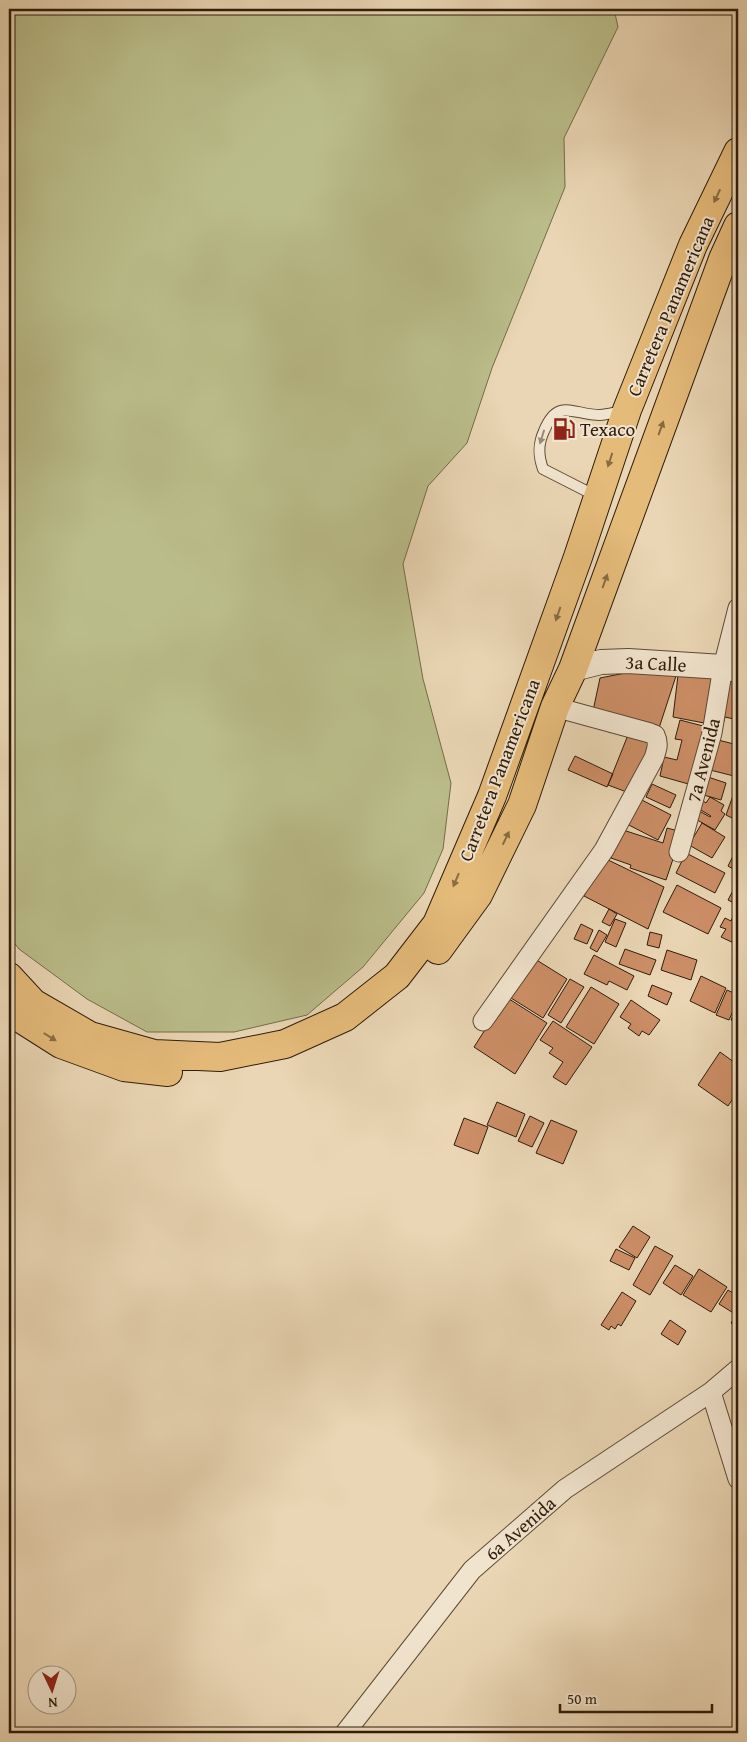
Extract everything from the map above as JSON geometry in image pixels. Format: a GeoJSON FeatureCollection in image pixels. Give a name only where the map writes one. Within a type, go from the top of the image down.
{"type":"FeatureCollection","features":[{"type":"Feature","properties":{"kind":"highway","name":"Carretera Panamericana"},"geometry":{"type":"LineString","coordinates":[[9,978],[32,1003],[90,1036],[154,1054],[220,1057],[284,1044],[345,1016],[397,976],[438,924],[492,796],[526,704],[627,410],[694,245],[738,152]]}},
{"type":"Feature","properties":{"kind":"highway","name":"Carretera Panamericana"},"geometry":{"type":"LineString","coordinates":[[9,1011],[61,1044],[124,1067],[195,1075],[258,1066],[327,1040],[373,1014],[429,963],[478,895],[522,805],[555,707],[573,669],[719,268],[738,226]]}},
{"type":"Feature","properties":{"kind":"street","name":"7a Avenida"},"geometry":{"type":"LineString","coordinates":[[679,852],[731,669],[738,608]]}},
{"type":"Feature","properties":{"kind":"street","name":"3a Calle"},"geometry":{"type":"LineString","coordinates":[[573,669],[601,662],[628,661],[731,669]]}},
{"type":"Feature","properties":{"kind":"street"},"geometry":{"type":"LineString","coordinates":[[483,1021],[604,850],[658,748],[655,735],[650,733],[555,707]]}},
{"type":"Feature","properties":{"kind":"street","name":"6a Avenida"},"geometry":{"type":"LineString","coordinates":[[345,1733],[472,1570],[565,1489],[711,1392],[738,1369]]}},
{"type":"Feature","properties":{"kind":"street"},"geometry":{"type":"LineString","coordinates":[[711,1392],[738,1479]]}},
{"type":"Feature","properties":{"kind":"lane"},"geometry":{"type":"LineString","coordinates":[[598,497],[543,468],[538,457],[540,440],[549,418],[563,410],[600,415],[627,410]]}},
{"type":"Feature","properties":{"kind":"green space"},"geometry":{"type":"Polygon","coordinates":[[[9,9],[614,9],[618,27],[564,138],[565,187],[492,368],[467,443],[428,486],[403,564],[423,679],[451,783],[443,849],[424,893],[363,967],[307,1015],[234,1032],[147,1032],[87,999],[19,949],[9,936],[9,9]]]}},
{"type":"Feature","properties":{"kind":"building"},"geometry":{"type":"Polygon","coordinates":[[[679,667],[713,672],[704,723],[673,717],[679,667]]]}},
{"type":"Feature","properties":{"kind":"building"},"geometry":{"type":"Polygon","coordinates":[[[641,670],[676,676],[659,728],[593,711],[600,678],[641,670]]]}},
{"type":"Feature","properties":{"kind":"building"},"geometry":{"type":"Polygon","coordinates":[[[728,671],[738,673],[738,720],[725,717],[719,739],[728,671]]]}},
{"type":"Feature","properties":{"kind":"building"},"geometry":{"type":"Polygon","coordinates":[[[680,720],[707,727],[692,785],[660,776],[664,757],[677,760],[682,740],[675,739],[680,720]]]}},
{"type":"Feature","properties":{"kind":"building"},"geometry":{"type":"Polygon","coordinates":[[[628,735],[651,744],[632,794],[608,785],[628,735]]]}},
{"type":"Feature","properties":{"kind":"building"},"geometry":{"type":"Polygon","coordinates":[[[714,739],[738,745],[738,777],[706,769],[714,739]]]}},
{"type":"Feature","properties":{"kind":"building"},"geometry":{"type":"Polygon","coordinates":[[[575,756],[613,774],[607,787],[568,770],[575,756]]]}},
{"type":"Feature","properties":{"kind":"building"},"geometry":{"type":"Polygon","coordinates":[[[705,776],[726,783],[721,800],[700,794],[705,776]]]}},
{"type":"Feature","properties":{"kind":"building"},"geometry":{"type":"Polygon","coordinates":[[[652,784],[676,795],[670,808],[646,797],[652,784]]]}},
{"type":"Feature","properties":{"kind":"building"},"geometry":{"type":"Polygon","coordinates":[[[735,790],[738,791],[738,821],[726,815],[735,790]]]}},
{"type":"Feature","properties":{"kind":"building"},"geometry":{"type":"Polygon","coordinates":[[[710,797],[724,805],[721,811],[725,814],[715,830],[690,816],[694,808],[710,817],[694,806],[699,798],[706,803],[710,797]]]}},
{"type":"Feature","properties":{"kind":"building"},"geometry":{"type":"Polygon","coordinates":[[[638,798],[671,815],[658,840],[625,823],[638,798]]]}},
{"type":"Feature","properties":{"kind":"building"},"geometry":{"type":"Polygon","coordinates":[[[702,823],[725,837],[712,858],[689,845],[702,823]]]}},
{"type":"Feature","properties":{"kind":"building"},"geometry":{"type":"Polygon","coordinates":[[[667,828],[682,832],[666,880],[630,868],[631,865],[611,858],[620,829],[663,843],[667,828]]]}},
{"type":"Feature","properties":{"kind":"building"},"geometry":{"type":"Polygon","coordinates":[[[738,846],[738,872],[728,866],[738,846]]]}},
{"type":"Feature","properties":{"kind":"building"},"geometry":{"type":"Polygon","coordinates":[[[686,853],[725,873],[715,893],[676,873],[686,853]]]}},
{"type":"Feature","properties":{"kind":"building"},"geometry":{"type":"Polygon","coordinates":[[[604,858],[664,887],[648,929],[584,896],[604,858]]]}},
{"type":"Feature","properties":{"kind":"building"},"geometry":{"type":"Polygon","coordinates":[[[738,881],[738,905],[728,900],[738,881]]]}},
{"type":"Feature","properties":{"kind":"building"},"geometry":{"type":"Polygon","coordinates":[[[677,885],[721,908],[708,934],[663,912],[677,885]]]}},
{"type":"Feature","properties":{"kind":"building"},"geometry":{"type":"Polygon","coordinates":[[[609,909],[617,914],[610,926],[602,922],[609,909]]]}},
{"type":"Feature","properties":{"kind":"building"},"geometry":{"type":"Polygon","coordinates":[[[734,914],[738,915],[738,945],[721,937],[726,929],[720,927],[725,918],[731,921],[734,914]]]}},
{"type":"Feature","properties":{"kind":"building"},"geometry":{"type":"Polygon","coordinates":[[[615,919],[626,923],[616,947],[605,942],[615,919]]]}},
{"type":"Feature","properties":{"kind":"building"},"geometry":{"type":"Polygon","coordinates":[[[581,924],[593,930],[587,944],[574,939],[581,924]]]}},
{"type":"Feature","properties":{"kind":"building"},"geometry":{"type":"Polygon","coordinates":[[[599,930],[607,935],[597,952],[590,948],[599,930]]]}},
{"type":"Feature","properties":{"kind":"building"},"geometry":{"type":"Polygon","coordinates":[[[650,932],[662,935],[659,948],[647,945],[650,932]]]}},
{"type":"Feature","properties":{"kind":"building"},"geometry":{"type":"Polygon","coordinates":[[[625,949],[656,960],[650,975],[619,964],[625,949]]]}},
{"type":"Feature","properties":{"kind":"building"},"geometry":{"type":"Polygon","coordinates":[[[667,950],[697,960],[691,980],[661,970],[667,950]]]}},
{"type":"Feature","properties":{"kind":"building"},"geometry":{"type":"Polygon","coordinates":[[[594,955],[634,976],[627,990],[609,981],[607,985],[584,974],[594,955]]]}},
{"type":"Feature","properties":{"kind":"building"},"geometry":{"type":"Polygon","coordinates":[[[535,959],[567,979],[543,1018],[511,998],[535,959]]]}},
{"type":"Feature","properties":{"kind":"building"},"geometry":{"type":"Polygon","coordinates":[[[701,976],[726,988],[715,1013],[690,1001],[701,976]]]}},
{"type":"Feature","properties":{"kind":"building"},"geometry":{"type":"Polygon","coordinates":[[[570,979],[584,987],[561,1023],[548,1015],[570,979]]]}},
{"type":"Feature","properties":{"kind":"building"},"geometry":{"type":"Polygon","coordinates":[[[652,985],[672,993],[667,1005],[648,996],[652,985]]]}},
{"type":"Feature","properties":{"kind":"building"},"geometry":{"type":"Polygon","coordinates":[[[591,987],[619,1004],[594,1044],[566,1027],[591,987]]]}},
{"type":"Feature","properties":{"kind":"building"},"geometry":{"type":"Polygon","coordinates":[[[727,990],[738,995],[738,1000],[729,1020],[716,1015],[727,990]]]}},
{"type":"Feature","properties":{"kind":"building"},"geometry":{"type":"Polygon","coordinates":[[[506,997],[547,1023],[515,1074],[474,1047],[506,997]]]}},
{"type":"Feature","properties":{"kind":"building"},"geometry":{"type":"Polygon","coordinates":[[[631,1000],[660,1020],[649,1035],[642,1031],[639,1036],[628,1028],[631,1024],[620,1017],[631,1000]]]}},
{"type":"Feature","properties":{"kind":"building"},"geometry":{"type":"Polygon","coordinates":[[[738,1004],[738,1023],[731,1020],[738,1004]]]}},
{"type":"Feature","properties":{"kind":"building"},"geometry":{"type":"Polygon","coordinates":[[[553,1021],[592,1047],[566,1085],[553,1077],[563,1062],[549,1053],[553,1048],[540,1040],[553,1021]]]}},
{"type":"Feature","properties":{"kind":"building"},"geometry":{"type":"Polygon","coordinates":[[[720,1052],[738,1065],[738,1091],[728,1106],[698,1085],[720,1052]]]}},
{"type":"Feature","properties":{"kind":"building"},"geometry":{"type":"Polygon","coordinates":[[[497,1102],[525,1114],[516,1137],[487,1125],[497,1102]]]}},
{"type":"Feature","properties":{"kind":"building"},"geometry":{"type":"Polygon","coordinates":[[[530,1116],[544,1123],[532,1147],[518,1141],[530,1116]]]}},
{"type":"Feature","properties":{"kind":"building"},"geometry":{"type":"Polygon","coordinates":[[[464,1118],[488,1127],[478,1154],[454,1145],[464,1118]]]}},
{"type":"Feature","properties":{"kind":"building"},"geometry":{"type":"Polygon","coordinates":[[[551,1120],[577,1131],[563,1164],[536,1153],[551,1120]]]}},
{"type":"Feature","properties":{"kind":"building"},"geometry":{"type":"Polygon","coordinates":[[[633,1226],[650,1237],[637,1258],[619,1247],[633,1226]]]}},
{"type":"Feature","properties":{"kind":"building"},"geometry":{"type":"Polygon","coordinates":[[[655,1246],[673,1256],[650,1295],[633,1285],[655,1246]]]}},
{"type":"Feature","properties":{"kind":"building"},"geometry":{"type":"Polygon","coordinates":[[[616,1249],[635,1258],[629,1270],[610,1261],[616,1249]]]}},
{"type":"Feature","properties":{"kind":"building"},"geometry":{"type":"Polygon","coordinates":[[[675,1265],[693,1276],[681,1295],[663,1283],[675,1265]]]}},
{"type":"Feature","properties":{"kind":"building"},"geometry":{"type":"Polygon","coordinates":[[[699,1269],[727,1287],[711,1312],[683,1295],[699,1269]]]}},
{"type":"Feature","properties":{"kind":"building"},"geometry":{"type":"Polygon","coordinates":[[[728,1290],[738,1296],[738,1309],[735,1314],[719,1304],[728,1290]]]}},
{"type":"Feature","properties":{"kind":"building"},"geometry":{"type":"Polygon","coordinates":[[[622,1292],[636,1301],[621,1326],[618,1324],[615,1329],[611,1326],[609,1330],[601,1325],[622,1292]]]}},
{"type":"Feature","properties":{"kind":"building"},"geometry":{"type":"Polygon","coordinates":[[[738,1315],[738,1327],[731,1323],[738,1315]]]}},
{"type":"Feature","properties":{"kind":"building"},"geometry":{"type":"Polygon","coordinates":[[[670,1320],[686,1331],[678,1345],[661,1334],[670,1320]]]}},
{"type":"Feature","properties":{"kind":"place","name":"Texaco"},"geometry":{"type":"Point","coordinates":[564,429]}}]}
